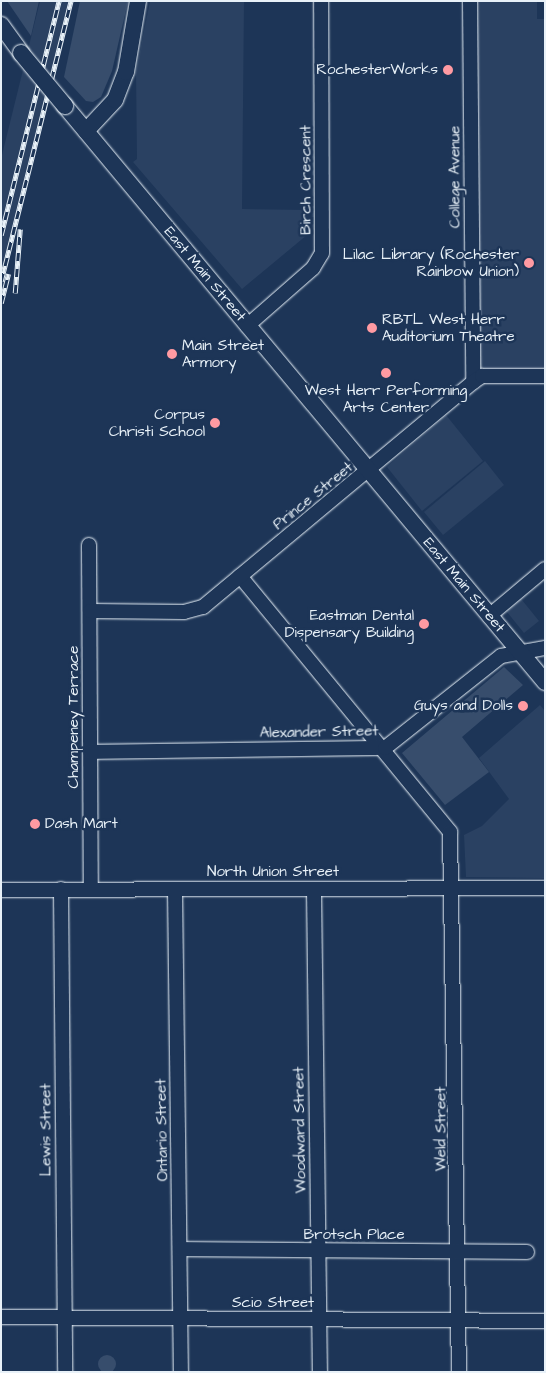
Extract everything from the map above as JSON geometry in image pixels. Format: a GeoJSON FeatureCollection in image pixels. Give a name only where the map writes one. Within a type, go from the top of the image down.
{"type":"FeatureCollection","features":[{"type":"Feature","properties":{"kind":"main road"},"geometry":{"type":"LineString","coordinates":[[86,131],[115,100],[126,72],[138,1]]}},
{"type":"Feature","properties":{"kind":"main road","name":"East Main Street"},"geometry":{"type":"LineString","coordinates":[[1,26],[21,53],[545,682]]}},
{"type":"Feature","properties":{"kind":"street","name":"Birch Crescent"},"geometry":{"type":"LineString","coordinates":[[248,326],[317,264],[323,244],[321,1]]}},
{"type":"Feature","properties":{"kind":"street","name":"College Avenue"},"geometry":{"type":"LineString","coordinates":[[470,1],[472,382]]}},
{"type":"Feature","properties":{"kind":"street","name":"Prince Street"},"geometry":{"type":"LineString","coordinates":[[90,611],[192,611],[240,576],[368,471],[472,382],[482,376],[545,376]]}},
{"type":"Feature","properties":{"kind":"street","name":"Champeney Terrace"},"geometry":{"type":"LineString","coordinates":[[89,545],[91,889]]}},
{"type":"Feature","properties":{"kind":"street"},"geometry":{"type":"LineString","coordinates":[[489,616],[545,569]]}},
{"type":"Feature","properties":{"kind":"street","name":"Weld Street"},"geometry":{"type":"LineString","coordinates":[[240,576],[385,748],[450,832],[454,887],[459,1372]]}},
{"type":"Feature","properties":{"kind":"street","name":"Alexander Street"},"geometry":{"type":"LineString","coordinates":[[91,752],[385,748],[501,656],[518,650],[545,648]]}},
{"type":"Feature","properties":{"kind":"street","name":"North Union Street"},"geometry":{"type":"LineString","coordinates":[[1,890],[545,888]]}},
{"type":"Feature","properties":{"kind":"street","name":"Lewis Street"},"geometry":{"type":"LineString","coordinates":[[61,889],[65,1372]]}},
{"type":"Feature","properties":{"kind":"street","name":"Ontario Street"},"geometry":{"type":"LineString","coordinates":[[175,889],[181,1372]]}},
{"type":"Feature","properties":{"kind":"street","name":"Woodward Street"},"geometry":{"type":"LineString","coordinates":[[314,889],[320,1372]]}},
{"type":"Feature","properties":{"kind":"street","name":"Brotsch Place"},"geometry":{"type":"LineString","coordinates":[[180,1249],[527,1252]]}},
{"type":"Feature","properties":{"kind":"street","name":"Scio Street"},"geometry":{"type":"LineString","coordinates":[[1,1317],[545,1320]]}},
{"type":"Feature","properties":{"kind":"shaded area"},"geometry":{"type":"Polygon","coordinates":[[[7,1],[39,1],[31,36],[7,1]]]}},
{"type":"Feature","properties":{"kind":"shaded area"},"geometry":{"type":"Polygon","coordinates":[[[40,1],[74,1],[1,294],[1,159],[40,1]]]}},
{"type":"Feature","properties":{"kind":"shaded area"},"geometry":{"type":"Polygon","coordinates":[[[80,1],[128,1],[112,71],[101,97],[93,102],[86,101],[64,77],[80,1]]]}},
{"type":"Feature","properties":{"kind":"shaded area"},"geometry":{"type":"Polygon","coordinates":[[[150,1],[244,1],[242,209],[307,210],[307,235],[242,289],[133,162],[137,159],[136,72],[150,1]]]}},
{"type":"Feature","properties":{"kind":"shaded area"},"geometry":{"type":"Polygon","coordinates":[[[478,1],[537,1],[537,19],[545,19],[545,369],[479,369],[478,1]]]}},
{"type":"Feature","properties":{"kind":"shaded area"},"geometry":{"type":"Polygon","coordinates":[[[446,415],[483,461],[422,511],[387,467],[446,415]]]}},
{"type":"Feature","properties":{"kind":"shaded area"},"geometry":{"type":"Polygon","coordinates":[[[485,461],[504,485],[443,535],[424,512],[485,461]]]}},
{"type":"Feature","properties":{"kind":"shaded area"},"geometry":{"type":"Polygon","coordinates":[[[518,595],[539,621],[524,633],[503,607],[518,595]]]}},
{"type":"Feature","properties":{"kind":"shaded area"},"geometry":{"type":"Polygon","coordinates":[[[504,667],[523,685],[462,737],[489,772],[445,805],[402,753],[504,667]]]}},
{"type":"Feature","properties":{"kind":"shaded area"},"geometry":{"type":"Polygon","coordinates":[[[540,705],[545,711],[545,878],[466,877],[464,835],[482,826],[509,799],[479,758],[540,705]]]}},
{"type":"Feature","properties":{"kind":"shaded area"},"geometry":{"type":"Polygon","coordinates":[[[103,1355],[111,1355],[116,1360],[114,1371],[103,1373],[98,1368],[98,1360],[103,1355]]]}},
{"type":"Feature","properties":{"kind":"railway"},"geometry":{"type":"LineString","coordinates":[[1,235],[59,1]]}},
{"type":"Feature","properties":{"kind":"railway"},"geometry":{"type":"LineString","coordinates":[[1,281],[71,1]]}},
{"type":"Feature","properties":{"kind":"railway"},"geometry":{"type":"LineString","coordinates":[[15,293],[20,229]]}},
{"type":"Feature","properties":{"kind":"railway"},"geometry":{"type":"LineString","coordinates":[[1,303],[8,274]]}},
{"type":"Feature","properties":{"kind":"place","name":"RochesterWorks"},"geometry":{"type":"Point","coordinates":[448,70]}},
{"type":"Feature","properties":{"kind":"place","name":"Lilac Library (Rochester Rainbow Union)"},"geometry":{"type":"Point","coordinates":[529,263]}},
{"type":"Feature","properties":{"kind":"place","name":"RBTL West Herr Auditorium Theatre"},"geometry":{"type":"Point","coordinates":[372,328]}},
{"type":"Feature","properties":{"kind":"place","name":"Main Street Armory"},"geometry":{"type":"Point","coordinates":[172,354]}},
{"type":"Feature","properties":{"kind":"place","name":"West Herr Performing Arts Center"},"geometry":{"type":"Point","coordinates":[386,373]}},
{"type":"Feature","properties":{"kind":"place","name":"Corpus Christi School"},"geometry":{"type":"Point","coordinates":[215,423]}},
{"type":"Feature","properties":{"kind":"place","name":"Eastman Dental Dispensary Building"},"geometry":{"type":"Point","coordinates":[424,624]}},
{"type":"Feature","properties":{"kind":"place","name":"Guys and Dolls"},"geometry":{"type":"Point","coordinates":[523,706]}},
{"type":"Feature","properties":{"kind":"place","name":"Dash Mart"},"geometry":{"type":"Point","coordinates":[35,824]}}]}
